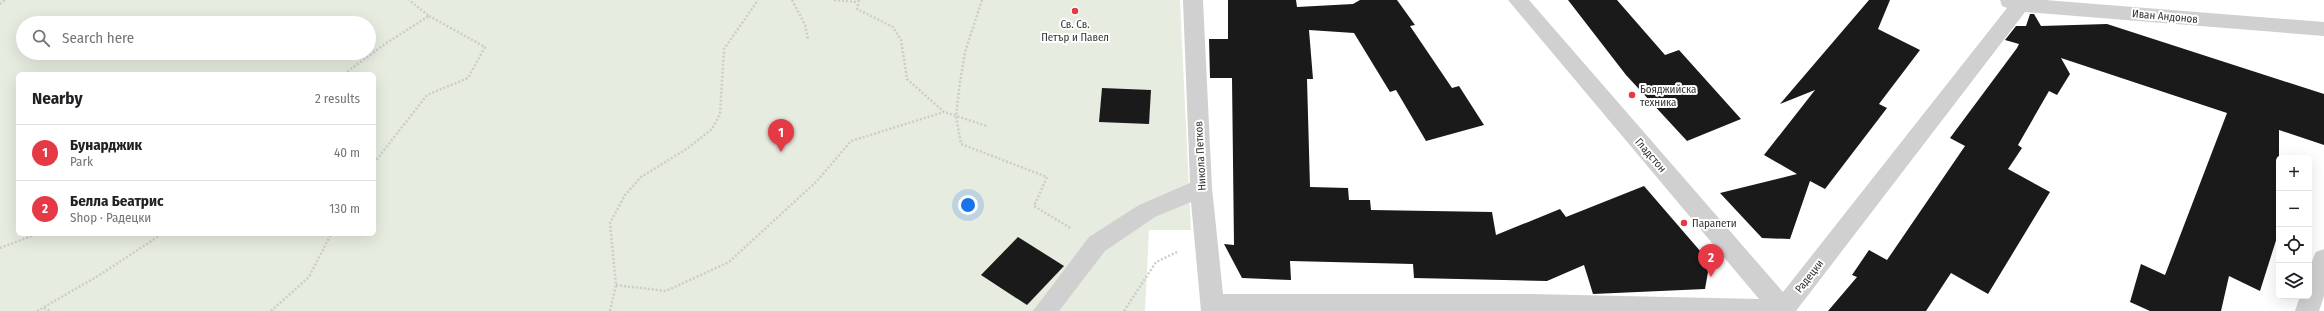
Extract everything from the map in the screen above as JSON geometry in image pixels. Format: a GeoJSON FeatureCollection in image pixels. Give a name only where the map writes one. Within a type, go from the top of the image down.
{"type":"FeatureCollection","features":[{"type":"Feature","properties":{"kind":"street","name":"Никола Петков"},"geometry":{"type":"LineString","coordinates":[[1193,0],[1201,188],[1213,307]]}},
{"type":"Feature","properties":{"kind":"street","name":"Гладстон"},"geometry":{"type":"LineString","coordinates":[[1518,0],[1784,310]]}},
{"type":"Feature","properties":{"kind":"street","name":"Радецки"},"geometry":{"type":"LineString","coordinates":[[1784,310],[2017,2]]}},
{"type":"Feature","properties":{"kind":"street","name":"Иван Андонов"},"geometry":{"type":"LineString","coordinates":[[2017,2],[2324,29]]}},
{"type":"Feature","properties":{"kind":"street"},"geometry":{"type":"LineString","coordinates":[[1045,311],[1097,244],[1147,211],[1201,188]]}},
{"type":"Feature","properties":{"kind":"street"},"geometry":{"type":"LineString","coordinates":[[2307,311],[2324,259]]}},
{"type":"Feature","properties":{"kind":"street"},"geometry":{"type":"LineString","coordinates":[[1213,307],[1784,310]]}},
{"type":"Feature","properties":{"kind":"path"},"geometry":{"type":"LineString","coordinates":[[0,4],[5,0]]}},
{"type":"Feature","properties":{"kind":"path"},"geometry":{"type":"LineString","coordinates":[[376,161],[427,95],[468,78],[485,47],[429,16],[409,0]]}},
{"type":"Feature","properties":{"kind":"path"},"geometry":{"type":"LineString","coordinates":[[610,311],[616,285],[610,223],[625,195],[641,177],[688,148],[712,129],[720,114],[724,49],[758,0]]}},
{"type":"Feature","properties":{"kind":"path"},"geometry":{"type":"LineString","coordinates":[[792,0],[805,25],[808,39]]}},
{"type":"Feature","properties":{"kind":"path"},"geometry":{"type":"LineString","coordinates":[[834,0],[858,1],[857,9],[893,27],[901,40],[907,79],[944,112],[987,126]]}},
{"type":"Feature","properties":{"kind":"path"},"geometry":{"type":"LineString","coordinates":[[982,0],[965,52],[956,116],[961,144],[1047,177],[1034,206],[1097,244]]}},
{"type":"Feature","properties":{"kind":"path"},"geometry":{"type":"LineString","coordinates":[[376,50],[429,16]]}},
{"type":"Feature","properties":{"kind":"path"},"geometry":{"type":"LineString","coordinates":[[347,72],[363,60]]}},
{"type":"Feature","properties":{"kind":"path"},"geometry":{"type":"LineString","coordinates":[[616,285],[666,291],[729,262],[780,217],[817,181],[851,141],[944,112]]}},
{"type":"Feature","properties":{"kind":"path"},"geometry":{"type":"LineString","coordinates":[[0,248],[32,236]]}},
{"type":"Feature","properties":{"kind":"path"},"geometry":{"type":"LineString","coordinates":[[37,311],[159,236]]}},
{"type":"Feature","properties":{"kind":"path"},"geometry":{"type":"LineString","coordinates":[[272,311],[309,277],[330,236]]}},
{"type":"Feature","properties":{"kind":"path"},"geometry":{"type":"LineString","coordinates":[[1124,311],[1156,262],[1206,238]]}},
{"type":"Feature","properties":{"kind":"path"},"geometry":{"type":"LineString","coordinates":[[44,308],[51,311]]}},
{"type":"Feature","properties":{"kind":"shaded area"},"geometry":{"type":"Polygon","coordinates":[[[0,0],[1180,0],[1191,230],[1149,230],[1145,311],[0,311],[0,0]]]}},
{"type":"Feature","properties":{"kind":"building"},"geometry":{"type":"Polygon","coordinates":[[[1228,0],[1296,0],[1297,7],[1353,4],[1360,0],[1397,0],[1415,25],[1410,26],[1452,88],[1459,86],[1484,125],[1426,141],[1396,90],[1390,92],[1354,33],[1309,30],[1313,79],[1307,79],[1310,187],[1348,188],[1349,200],[1370,200],[1371,210],[1492,212],[1496,235],[1560,209],[1566,217],[1644,186],[1701,252],[1708,272],[1705,289],[1593,294],[1584,265],[1547,281],[1414,278],[1413,264],[1290,261],[1291,280],[1242,278],[1224,244],[1234,245],[1232,78],[1210,78],[1209,39],[1228,39],[1228,0]]]}},
{"type":"Feature","properties":{"kind":"building"},"geometry":{"type":"Polygon","coordinates":[[[1568,0],[1617,0],[1665,55],[1679,50],[1741,119],[1687,141],[1626,75],[1568,0]]]}},
{"type":"Feature","properties":{"kind":"building"},"geometry":{"type":"Polygon","coordinates":[[[1869,0],[1890,0],[1878,29],[1920,50],[1879,104],[1887,108],[1825,189],[1810,181],[1790,239],[1762,238],[1720,193],[1797,174],[1764,155],[1815,90],[1780,104],[1869,0]]]}},
{"type":"Feature","properties":{"kind":"building"},"geometry":{"type":"Polygon","coordinates":[[[2030,14],[2034,14],[2041,26],[2107,24],[2324,94],[2324,145],[2279,130],[2279,155],[2276,155],[2276,240],[2260,291],[2229,276],[2221,311],[2150,311],[2130,302],[2141,264],[2165,275],[2227,113],[2061,58],[2070,74],[2057,95],[2049,91],[2018,145],[2022,148],[2008,169],[2050,192],[1988,294],[1951,273],[1926,311],[1828,311],[1857,277],[1852,275],[1869,250],[1887,260],[1965,146],[1950,138],[2019,44],[2005,40],[2016,26],[2026,26],[2030,14]]]}},
{"type":"Feature","properties":{"kind":"building"},"geometry":{"type":"Polygon","coordinates":[[[1102,88],[1151,90],[1149,124],[1099,122],[1102,88]]]}},
{"type":"Feature","properties":{"kind":"building"},"geometry":{"type":"Polygon","coordinates":[[[1018,237],[1064,266],[1027,305],[981,275],[1018,237]]]}},
{"type":"Feature","properties":{"kind":"place","name":"Св. Св. Петър и Павел"},"geometry":{"type":"Point","coordinates":[1075,11]}},
{"type":"Feature","properties":{"kind":"place","name":"Бояджийска техника"},"geometry":{"type":"Point","coordinates":[1632,95]}},
{"type":"Feature","properties":{"kind":"place","name":"Бунарджик"},"geometry":{"type":"Point","coordinates":[781,152]}},
{"type":"Feature","properties":{"kind":"place","name":"Парапети"},"geometry":{"type":"Point","coordinates":[1684,223]}},
{"type":"Feature","properties":{"kind":"place","name":"Белла Беатрис"},"geometry":{"type":"Point","coordinates":[1711,277]}}]}
